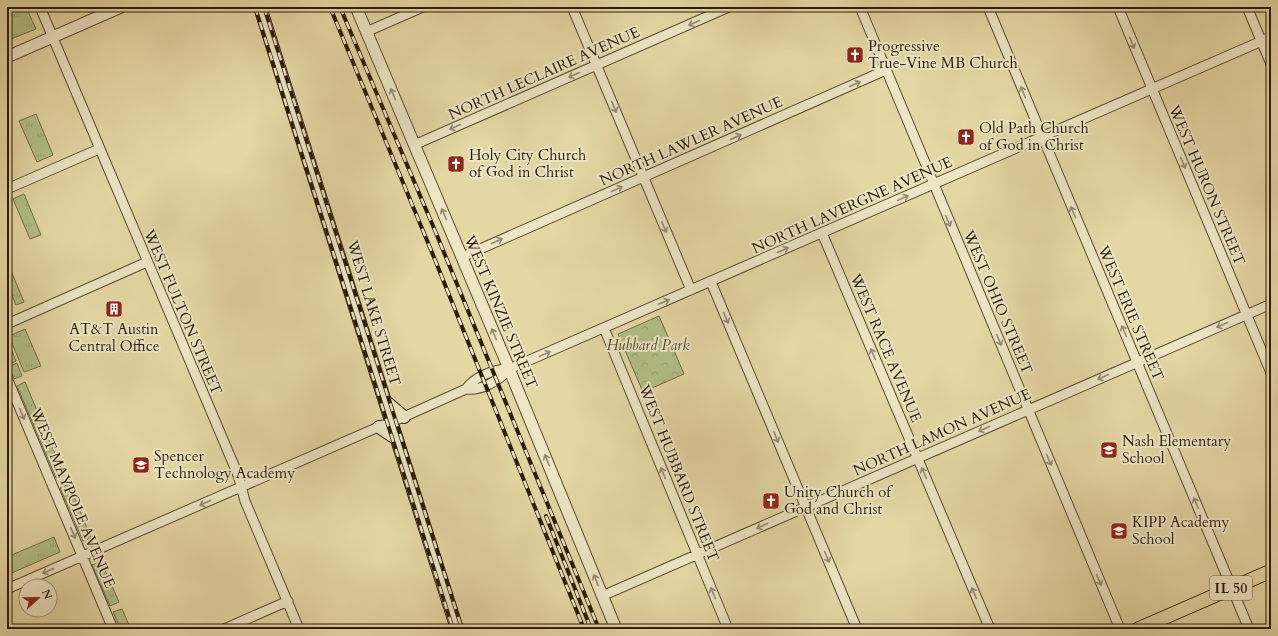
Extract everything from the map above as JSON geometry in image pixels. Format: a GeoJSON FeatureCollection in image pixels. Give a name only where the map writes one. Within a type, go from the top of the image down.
{"type":"FeatureCollection","features":[{"type":"Feature","properties":{"kind":"main road","name":"WEST LAKE STREET"},"geometry":{"type":"LineString","coordinates":[[260,7],[457,629]]}},
{"type":"Feature","properties":{"kind":"main road"},"geometry":{"type":"LineString","coordinates":[[375,369],[371,382],[412,459],[407,470]]}},
{"type":"Feature","properties":{"kind":"main road","name":"IL 50"},"geometry":{"type":"LineString","coordinates":[[1138,629],[1271,571]]}},
{"type":"Feature","properties":{"kind":"street","name":"WEST FULTON STREET"},"geometry":{"type":"LineString","coordinates":[[40,7],[238,474],[245,500],[299,629]]}},
{"type":"Feature","properties":{"kind":"street"},"geometry":{"type":"LineString","coordinates":[[7,57],[121,7]]}},
{"type":"Feature","properties":{"kind":"street","name":"WEST KINZIE STREET"},"geometry":{"type":"LineString","coordinates":[[356,7],[462,257],[616,629]]}},
{"type":"Feature","properties":{"kind":"street"},"geometry":{"type":"LineString","coordinates":[[366,32],[423,7]]}},
{"type":"Feature","properties":{"kind":"street"},"geometry":{"type":"LineString","coordinates":[[572,7],[691,290]]}},
{"type":"Feature","properties":{"kind":"street","name":"NORTH LECLAIRE AVENUE"},"geometry":{"type":"LineString","coordinates":[[414,145],[729,7]]}},
{"type":"Feature","properties":{"kind":"street","name":"WEST OHIO STREET"},"geometry":{"type":"LineString","coordinates":[[860,7],[933,185],[1120,629]]}},
{"type":"Feature","properties":{"kind":"street","name":"WEST ERIE STREET"},"geometry":{"type":"LineString","coordinates":[[988,7],[1249,629]]}},
{"type":"Feature","properties":{"kind":"street","name":"WEST HURON STREET"},"geometry":{"type":"LineString","coordinates":[[1118,7],[1271,373]]}},
{"type":"Feature","properties":{"kind":"street"},"geometry":{"type":"LineString","coordinates":[[1247,7],[1271,64]]}},
{"type":"Feature","properties":{"kind":"street","name":"NORTH LAVERGNE AVENUE"},"geometry":{"type":"LineString","coordinates":[[7,589],[466,389],[475,390],[502,378],[509,370],[1271,37]]}},
{"type":"Feature","properties":{"kind":"street","name":"NORTH LAWLER AVENUE"},"geometry":{"type":"LineString","coordinates":[[462,257],[886,70]]}},
{"type":"Feature","properties":{"kind":"street"},"geometry":{"type":"LineString","coordinates":[[7,189],[99,149]]}},
{"type":"Feature","properties":{"kind":"street","name":"WEST RACE AVENUE"},"geometry":{"type":"LineString","coordinates":[[822,233],[990,629]]}},
{"type":"Feature","properties":{"kind":"street"},"geometry":{"type":"LineString","coordinates":[[7,324],[147,262]]}},
{"type":"Feature","properties":{"kind":"street"},"geometry":{"type":"LineString","coordinates":[[711,282],[857,629]]}},
{"type":"Feature","properties":{"kind":"street","name":"NORTH LAMON AVENUE"},"geometry":{"type":"LineString","coordinates":[[602,596],[1271,304]]}},
{"type":"Feature","properties":{"kind":"street","name":"WEST HUBBARD STREET"},"geometry":{"type":"LineString","coordinates":[[604,328],[728,629]]}},
{"type":"Feature","properties":{"kind":"street","name":"WEST MAYPOLE AVENUE"},"geometry":{"type":"LineString","coordinates":[[7,378],[113,629]]}},
{"type":"Feature","properties":{"kind":"street"},"geometry":{"type":"LineString","coordinates":[[224,629],[288,601]]}},
{"type":"Feature","properties":{"kind":"green space"},"geometry":{"type":"Polygon","coordinates":[[[7,7],[26,7],[36,29],[11,39],[7,29],[7,7]]]}},
{"type":"Feature","properties":{"kind":"green space"},"geometry":{"type":"Polygon","coordinates":[[[36,114],[53,155],[37,162],[19,121],[36,114]]]}},
{"type":"Feature","properties":{"kind":"green space"},"geometry":{"type":"Polygon","coordinates":[[[24,194],[41,235],[30,239],[13,199],[24,194]]]}},
{"type":"Feature","properties":{"kind":"green space"},"geometry":{"type":"Polygon","coordinates":[[[7,261],[24,302],[16,305],[7,283],[7,261]]]}},
{"type":"Feature","properties":{"kind":"green space","name":"Hubbard Park"},"geometry":{"type":"Polygon","coordinates":[[[659,316],[684,374],[643,392],[618,334],[659,316]]]}},
{"type":"Feature","properties":{"kind":"green space"},"geometry":{"type":"Polygon","coordinates":[[[25,329],[41,366],[24,372],[9,336],[25,329]]]}},
{"type":"Feature","properties":{"kind":"green space"},"geometry":{"type":"Polygon","coordinates":[[[7,339],[16,361],[8,365],[7,363],[7,339]]]}},
{"type":"Feature","properties":{"kind":"green space"},"geometry":{"type":"Polygon","coordinates":[[[17,363],[22,376],[14,379],[9,367],[17,363]]]}},
{"type":"Feature","properties":{"kind":"green space"},"geometry":{"type":"Polygon","coordinates":[[[25,382],[64,475],[56,478],[17,386],[25,382]]]}},
{"type":"Feature","properties":{"kind":"green space"},"geometry":{"type":"Polygon","coordinates":[[[69,484],[91,538],[83,541],[60,488],[69,484]]]}},
{"type":"Feature","properties":{"kind":"green space"},"geometry":{"type":"Polygon","coordinates":[[[54,537],[60,552],[7,575],[7,557],[54,537]]]}},
{"type":"Feature","properties":{"kind":"green space"},"geometry":{"type":"Polygon","coordinates":[[[101,561],[119,602],[110,606],[92,565],[101,561]]]}},
{"type":"Feature","properties":{"kind":"green space"},"geometry":{"type":"Polygon","coordinates":[[[122,609],[129,625],[120,628],[113,612],[122,609]]]}},
{"type":"Feature","properties":{"kind":"railway"},"geometry":{"type":"LineString","coordinates":[[255,7],[453,629]]}},
{"type":"Feature","properties":{"kind":"railway"},"geometry":{"type":"LineString","coordinates":[[264,7],[462,629]]}},
{"type":"Feature","properties":{"kind":"railway"},"geometry":{"type":"LineString","coordinates":[[330,7],[431,250],[584,629]]}},
{"type":"Feature","properties":{"kind":"railway"},"geometry":{"type":"LineString","coordinates":[[340,7],[436,233],[599,629]]}},
{"type":"Feature","properties":{"kind":"railway"},"geometry":{"type":"LineString","coordinates":[[546,516],[591,629]]}},
{"type":"Feature","properties":{"kind":"place","name":"Progressive True-Vine MB Church"},"geometry":{"type":"Point","coordinates":[855,55]}},
{"type":"Feature","properties":{"kind":"place","name":"Old Path Church of God in Christ"},"geometry":{"type":"Point","coordinates":[966,137]}},
{"type":"Feature","properties":{"kind":"place","name":"Holy City Church of God in Christ"},"geometry":{"type":"Point","coordinates":[456,164]}},
{"type":"Feature","properties":{"kind":"place","name":"AT&T Austin Central Office"},"geometry":{"type":"Point","coordinates":[114,309]}},
{"type":"Feature","properties":{"kind":"place","name":"Nash Elementary School"},"geometry":{"type":"Point","coordinates":[1109,450]}},
{"type":"Feature","properties":{"kind":"place","name":"Spencer Technology Academy"},"geometry":{"type":"Point","coordinates":[141,465]}},
{"type":"Feature","properties":{"kind":"place","name":"Unity Church of God and Christ"},"geometry":{"type":"Point","coordinates":[771,501]}},
{"type":"Feature","properties":{"kind":"place","name":"KIPP Academy School"},"geometry":{"type":"Point","coordinates":[1119,531]}}]}
